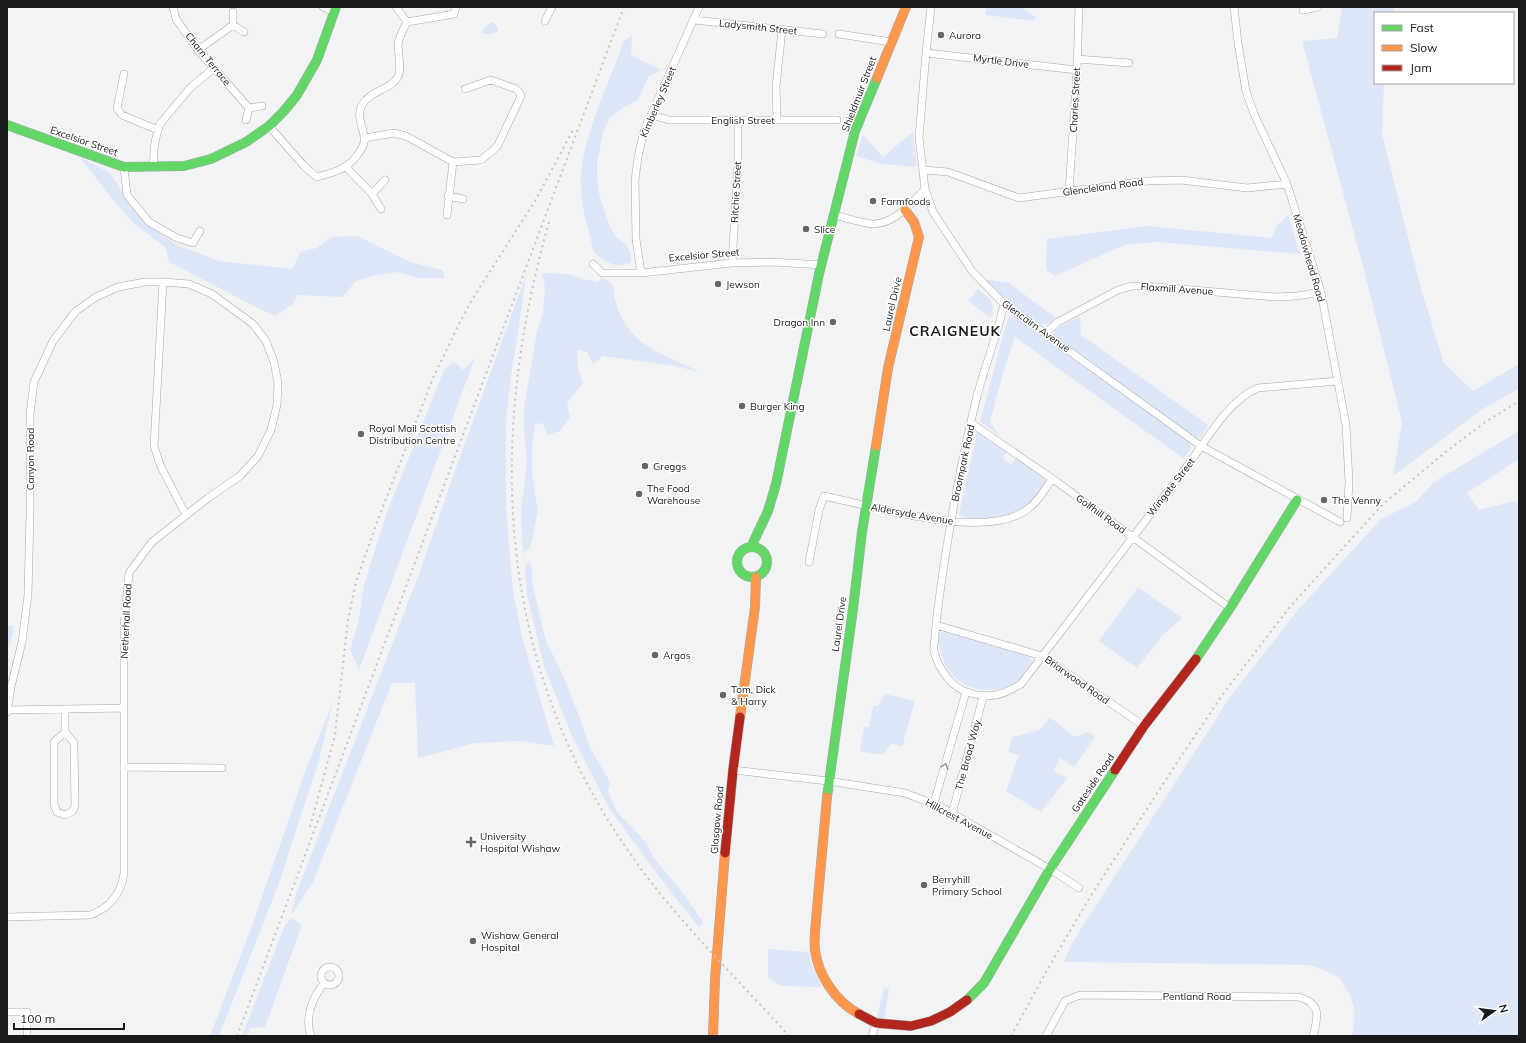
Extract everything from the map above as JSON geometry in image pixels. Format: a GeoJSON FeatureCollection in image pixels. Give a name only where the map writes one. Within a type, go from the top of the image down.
{"type":"FeatureCollection","features":[{"type":"Feature","properties":{"kind":"street","name":"Charn Terrace"},"geometry":{"type":"LineString","coordinates":[[173,7],[176,19],[198,50],[249,108]]}},
{"type":"Feature","properties":{"kind":"street"},"geometry":{"type":"LineString","coordinates":[[124,167],[154,168],[184,166],[211,160],[246,142],[269,126],[284,111],[297,94],[317,60],[335,10],[322,7]]}},
{"type":"Feature","properties":{"kind":"street"},"geometry":{"type":"LineString","coordinates":[[396,7],[407,22]]}},
{"type":"Feature","properties":{"kind":"street"},"geometry":{"type":"LineString","coordinates":[[407,22],[454,14],[456,7]]}},
{"type":"Feature","properties":{"kind":"street"},"geometry":{"type":"LineString","coordinates":[[545,20],[552,7]]}},
{"type":"Feature","properties":{"kind":"street","name":"Kimberley Street"},"geometry":{"type":"LineString","coordinates":[[642,273],[636,239],[635,180],[638,157],[651,115],[699,7]]}},
{"type":"Feature","properties":{"kind":"street","name":"Shieldmuir Street"},"geometry":{"type":"LineString","coordinates":[[754,548],[761,524],[768,511],[776,484],[804,343],[855,131],[906,7]]}},
{"type":"Feature","properties":{"kind":"street","name":"Glencairn Avenue"},"geometry":{"type":"LineString","coordinates":[[931,7],[919,138],[925,189],[933,212],[972,271],[1004,304],[1201,446],[1297,500],[1344,520]]}},
{"type":"Feature","properties":{"kind":"street","name":"Charles Street"},"geometry":{"type":"LineString","coordinates":[[1069,192],[1077,70],[1079,7]]}},
{"type":"Feature","properties":{"kind":"street","name":"Meadowhead Road"},"geometry":{"type":"LineString","coordinates":[[1234,7],[1246,91],[1254,114],[1287,184],[1321,292],[1346,426],[1349,482],[1344,520]]}},
{"type":"Feature","properties":{"kind":"street"},"geometry":{"type":"LineString","coordinates":[[1303,10],[1318,7]]}},
{"type":"Feature","properties":{"kind":"street"},"geometry":{"type":"LineString","coordinates":[[232,12],[233,25]]}},
{"type":"Feature","properties":{"kind":"street","name":"Ladysmith Street"},"geometry":{"type":"LineString","coordinates":[[694,20],[823,34]]}},
{"type":"Feature","properties":{"kind":"street"},"geometry":{"type":"LineString","coordinates":[[269,126],[304,166],[317,177],[330,174],[354,161],[363,146],[365,138],[359,117],[361,106],[368,97],[395,81],[399,75],[398,43],[407,22]]}},
{"type":"Feature","properties":{"kind":"street"},"geometry":{"type":"LineString","coordinates":[[198,50],[233,25]]}},
{"type":"Feature","properties":{"kind":"street"},"geometry":{"type":"LineString","coordinates":[[233,25],[244,32]]}},
{"type":"Feature","properties":{"kind":"street"},"geometry":{"type":"LineString","coordinates":[[777,120],[776,87],[782,29]]}},
{"type":"Feature","properties":{"kind":"street"},"geometry":{"type":"LineString","coordinates":[[840,34],[891,42]]}},
{"type":"Feature","properties":{"kind":"street","name":"Myrtle Drive"},"geometry":{"type":"LineString","coordinates":[[926,52],[1077,70]]}},
{"type":"Feature","properties":{"kind":"street"},"geometry":{"type":"LineString","coordinates":[[1077,59],[1129,63]]}},
{"type":"Feature","properties":{"kind":"street"},"geometry":{"type":"LineString","coordinates":[[154,168],[160,124],[190,88],[214,68]]}},
{"type":"Feature","properties":{"kind":"street"},"geometry":{"type":"LineString","coordinates":[[124,74],[117,108],[122,115],[158,130]]}},
{"type":"Feature","properties":{"kind":"street"},"geometry":{"type":"LineString","coordinates":[[365,138],[394,132],[406,136],[453,162],[481,160],[498,147],[521,96],[516,89],[491,80],[465,89]]}},
{"type":"Feature","properties":{"kind":"street"},"geometry":{"type":"LineString","coordinates":[[246,120],[249,108],[262,106]]}},
{"type":"Feature","properties":{"kind":"street","name":"English Street"},"geometry":{"type":"LineString","coordinates":[[651,115],[669,120],[837,120]]}},
{"type":"Feature","properties":{"kind":"street","name":"Ritchie Street"},"geometry":{"type":"LineString","coordinates":[[732,263],[738,164],[738,121]]}},
{"type":"Feature","properties":{"kind":"street","name":"Excelsior Street"},"geometry":{"type":"LineString","coordinates":[[7,125],[124,167],[127,196],[149,222],[177,238],[193,243],[200,232]]}},
{"type":"Feature","properties":{"kind":"street"},"geometry":{"type":"LineString","coordinates":[[446,215],[453,162]]}},
{"type":"Feature","properties":{"kind":"street"},"geometry":{"type":"LineString","coordinates":[[346,166],[372,194],[381,209]]}},
{"type":"Feature","properties":{"kind":"street","name":"Glencleland Road"},"geometry":{"type":"LineString","coordinates":[[923,170],[948,172],[1019,198],[1147,181],[1181,180],[1247,188],[1287,184]]}},
{"type":"Feature","properties":{"kind":"street"},"geometry":{"type":"LineString","coordinates":[[372,194],[385,180]]}},
{"type":"Feature","properties":{"kind":"street"},"geometry":{"type":"LineString","coordinates":[[834,215],[874,224],[887,220],[905,210],[925,189]]}},
{"type":"Feature","properties":{"kind":"street"},"geometry":{"type":"LineString","coordinates":[[448,196],[463,199]]}},
{"type":"Feature","properties":{"kind":"street","name":"Laurel Drive"},"geometry":{"type":"LineString","coordinates":[[876,1023],[849,1008],[828,986],[815,950],[815,931],[828,781],[852,616],[862,532],[888,368],[919,237],[914,222],[905,210]]}},
{"type":"Feature","properties":{"kind":"street","name":"Excelsior Street"},"geometry":{"type":"LineString","coordinates":[[593,264],[602,273],[642,273],[732,263],[772,262],[822,265]]}},
{"type":"Feature","properties":{"kind":"street","name":"Canyon Road"},"geometry":{"type":"LineString","coordinates":[[7,711],[22,642],[28,595],[30,414],[34,382],[53,341],[76,311],[96,297],[118,287],[146,282],[189,284]]}},
{"type":"Feature","properties":{"kind":"street"},"geometry":{"type":"LineString","coordinates":[[164,282],[154,446],[161,467],[186,515]]}},
{"type":"Feature","properties":{"kind":"street","name":"Netherhall Road"},"geometry":{"type":"LineString","coordinates":[[7,917],[90,915],[106,907],[115,898],[122,886],[124,873],[124,626],[129,573],[152,542],[186,515],[240,476],[258,456],[271,430],[277,405],[278,383],[274,362],[266,342],[253,324],[212,294],[189,284]]}},
{"type":"Feature","properties":{"kind":"street","name":"Flaxmill Avenue"},"geometry":{"type":"LineString","coordinates":[[1045,333],[1058,322],[1118,290],[1132,286],[1276,297],[1297,296],[1321,292]]}},
{"type":"Feature","properties":{"kind":"street","name":"Broompark Road"},"geometry":{"type":"LineString","coordinates":[[936,625],[950,521],[976,400],[1000,324],[1004,304]]}},
{"type":"Feature","properties":{"kind":"street","name":"Wingate Street"},"geometry":{"type":"LineString","coordinates":[[1042,656],[1225,414],[1249,391],[1258,388],[1337,380]]}},
{"type":"Feature","properties":{"kind":"street","name":"Golfhill Road"},"geometry":{"type":"LineString","coordinates":[[971,423],[1052,479],[1230,608]]}},
{"type":"Feature","properties":{"kind":"street","name":"Aldersyde Avenue"},"geometry":{"type":"LineString","coordinates":[[810,562],[819,510],[824,496],[867,506],[950,521],[978,523],[997,522],[1012,518],[1024,512],[1041,497],[1052,479]]}},
{"type":"Feature","properties":{"kind":"street","name":"Gateside Road"},"geometry":{"type":"LineString","coordinates":[[876,1023],[911,1026],[931,1021],[950,1012],[969,999],[984,983],[1050,869],[1144,726],[1188,671],[1230,608],[1297,500]]}},
{"type":"Feature","properties":{"kind":"street"},"geometry":{"type":"LineString","coordinates":[[746,577],[756,577],[764,572],[767,563],[765,554],[754,548],[746,548],[739,553],[736,561],[739,571],[746,577],[755,607]]}},
{"type":"Feature","properties":{"kind":"street","name":"Glasgow Road"},"geometry":{"type":"LineString","coordinates":[[713,1036],[715,979],[733,770],[755,607],[756,577]]}},
{"type":"Feature","properties":{"kind":"street"},"geometry":{"type":"LineString","coordinates":[[936,625],[934,650],[940,665],[950,680],[960,690],[983,697],[1010,691],[1021,684],[1042,656]]}},
{"type":"Feature","properties":{"kind":"street","name":"Briarwood Road"},"geometry":{"type":"LineString","coordinates":[[936,625],[1042,656],[1144,726]]}},
{"type":"Feature","properties":{"kind":"street","name":"The Broad Way"},"geometry":{"type":"LineString","coordinates":[[934,803],[966,692]]}},
{"type":"Feature","properties":{"kind":"street","name":"The Broad Way"},"geometry":{"type":"LineString","coordinates":[[952,814],[983,697]]}},
{"type":"Feature","properties":{"kind":"street"},"geometry":{"type":"LineString","coordinates":[[7,711],[124,708]]}},
{"type":"Feature","properties":{"kind":"street"},"geometry":{"type":"LineString","coordinates":[[65,709],[65,732],[74,743],[75,805],[70,813],[65,815],[57,812],[54,804],[54,742],[65,732]]}},
{"type":"Feature","properties":{"kind":"street"},"geometry":{"type":"LineString","coordinates":[[124,767],[222,768]]}},
{"type":"Feature","properties":{"kind":"street","name":"Hillcrest Avenue"},"geometry":{"type":"LineString","coordinates":[[733,770],[828,781],[905,793],[934,803],[1050,869],[1079,888]]}},
{"type":"Feature","properties":{"kind":"street"},"geometry":{"type":"LineString","coordinates":[[311,1036],[308,1023],[310,1010],[319,990],[324,983]]}},
{"type":"Feature","properties":{"kind":"street","name":"Pentland Road"},"geometry":{"type":"LineString","coordinates":[[1046,1036],[1065,1001],[1080,996],[1299,997],[1307,999],[1314,1005],[1318,1017],[1313,1036]]}},
{"type":"Feature","properties":{"kind":"street"},"geometry":{"type":"LineString","coordinates":[[7,1012],[27,1012],[27,1036]]}},
{"type":"Feature","properties":{"kind":"street"},"geometry":{"type":"LineString","coordinates":[[872,1036],[876,1023]]}},
{"type":"Feature","properties":{"kind":"shaded area"},"geometry":{"type":"Polygon","coordinates":[[[987,7],[1020,7],[1036,17],[1035,21],[985,15],[987,7]]]}},
{"type":"Feature","properties":{"kind":"shaded area"},"geometry":{"type":"Polygon","coordinates":[[[1342,7],[1395,7],[1393,12],[1374,12],[1374,84],[1384,84],[1382,134],[1421,289],[1444,363],[1473,391],[1519,364],[1519,389],[1481,410],[1393,476],[1402,422],[1365,274],[1302,41],[1337,38],[1342,7]]]}},
{"type":"Feature","properties":{"kind":"shaded area"},"geometry":{"type":"Polygon","coordinates":[[[493,22],[498,28],[498,31],[492,34],[483,34],[482,30],[493,22]]]}},
{"type":"Feature","properties":{"kind":"shaded area"},"geometry":{"type":"Polygon","coordinates":[[[632,35],[631,55],[661,70],[648,77],[638,100],[610,117],[603,133],[597,162],[599,193],[609,225],[616,237],[626,245],[630,252],[631,262],[616,265],[607,262],[594,252],[581,195],[581,176],[587,142],[598,108],[623,42],[632,35]]]}},
{"type":"Feature","properties":{"kind":"shaded area"},"geometry":{"type":"Polygon","coordinates":[[[913,132],[917,167],[882,164],[856,156],[863,135],[883,157],[913,132]]]}},
{"type":"Feature","properties":{"kind":"shaded area"},"geometry":{"type":"Polygon","coordinates":[[[80,157],[110,173],[137,213],[160,234],[177,245],[219,261],[293,269],[300,252],[317,248],[331,237],[357,236],[410,262],[442,270],[445,278],[419,278],[397,272],[373,276],[356,281],[342,297],[298,295],[292,305],[275,316],[169,262],[166,248],[133,223],[108,194],[80,157]]]}},
{"type":"Feature","properties":{"kind":"shaded area"},"geometry":{"type":"Polygon","coordinates":[[[1288,215],[1300,254],[1158,242],[1124,245],[1055,276],[1046,270],[1047,239],[1147,226],[1272,238],[1276,227],[1288,215]]]}},
{"type":"Feature","properties":{"kind":"shaded area"},"geometry":{"type":"Polygon","coordinates":[[[542,273],[568,274],[597,282],[603,278],[613,285],[615,301],[629,330],[661,354],[701,372],[669,365],[603,356],[593,364],[587,352],[577,349],[578,368],[583,383],[567,403],[570,417],[560,431],[547,435],[543,424],[535,423],[532,449],[532,473],[538,511],[530,548],[523,554],[521,512],[527,462],[524,430],[524,408],[537,331],[543,312],[545,288],[542,273]]]}},
{"type":"Feature","properties":{"kind":"shaded area"},"geometry":{"type":"Polygon","coordinates":[[[526,275],[511,375],[506,422],[506,507],[513,591],[522,637],[554,746],[520,741],[475,743],[418,758],[415,683],[392,683],[313,882],[291,915],[296,894],[419,574],[526,275]]]}},
{"type":"Feature","properties":{"kind":"shaded area"},"geometry":{"type":"Polygon","coordinates":[[[983,279],[1009,283],[1056,318],[1047,324],[1038,325],[987,285],[983,279]]]}},
{"type":"Feature","properties":{"kind":"shaded area"},"geometry":{"type":"Polygon","coordinates":[[[978,289],[991,301],[993,308],[991,318],[968,301],[978,289]]]}},
{"type":"Feature","properties":{"kind":"shaded area"},"geometry":{"type":"Polygon","coordinates":[[[1010,316],[1015,316],[1190,442],[1191,448],[1184,459],[1015,337],[1003,373],[990,422],[999,435],[980,422],[1007,321],[1010,316]]]}},
{"type":"Feature","properties":{"kind":"shaded area"},"geometry":{"type":"Polygon","coordinates":[[[1080,316],[1081,335],[1208,425],[1201,437],[1195,439],[1055,338],[1054,333],[1056,329],[1080,316]]]}},
{"type":"Feature","properties":{"kind":"shaded area"},"geometry":{"type":"Polygon","coordinates":[[[475,358],[359,670],[350,649],[358,623],[364,585],[387,512],[444,370],[454,362],[463,370],[475,358]]]}},
{"type":"Feature","properties":{"kind":"shaded area"},"geometry":{"type":"Polygon","coordinates":[[[1519,431],[1519,459],[1467,493],[1479,510],[1515,501],[1519,504],[1519,1036],[1352,1036],[1355,1014],[1351,997],[1340,978],[1322,969],[1308,965],[1064,962],[1072,943],[1230,697],[1297,611],[1381,519],[1416,502],[1434,482],[1519,431]]]}},
{"type":"Feature","properties":{"kind":"shaded area"},"geometry":{"type":"Polygon","coordinates":[[[977,432],[1007,452],[1003,458],[1011,465],[1016,458],[1043,477],[1045,485],[1043,490],[1035,499],[1012,513],[999,517],[973,518],[959,514],[977,432]]]}},
{"type":"Feature","properties":{"kind":"shaded area"},"geometry":{"type":"Polygon","coordinates":[[[529,561],[532,569],[532,583],[546,641],[561,671],[590,748],[610,782],[608,791],[617,812],[644,840],[656,861],[679,888],[703,922],[699,927],[660,878],[609,808],[572,736],[544,666],[527,595],[525,566],[529,561]]]}},
{"type":"Feature","properties":{"kind":"shaded area"},"geometry":{"type":"Polygon","coordinates":[[[1138,587],[1182,618],[1162,636],[1137,668],[1099,641],[1138,587]]]}},
{"type":"Feature","properties":{"kind":"shaded area"},"geometry":{"type":"Polygon","coordinates":[[[7,626],[14,626],[10,645],[7,646],[7,626]]]}},
{"type":"Feature","properties":{"kind":"shaded area"},"geometry":{"type":"Polygon","coordinates":[[[943,632],[1030,656],[1032,662],[1018,681],[1012,686],[997,690],[977,689],[958,680],[945,665],[939,645],[939,634],[943,632]]]}},
{"type":"Feature","properties":{"kind":"shaded area"},"geometry":{"type":"Polygon","coordinates":[[[885,694],[915,701],[902,747],[892,743],[882,755],[860,751],[864,727],[869,727],[873,706],[878,706],[885,694]]]}},
{"type":"Feature","properties":{"kind":"shaded area"},"geometry":{"type":"Polygon","coordinates":[[[333,702],[319,760],[279,883],[219,1036],[210,1036],[252,926],[306,769],[333,702]]]}},
{"type":"Feature","properties":{"kind":"shaded area"},"geometry":{"type":"Polygon","coordinates":[[[1050,717],[1074,737],[1088,732],[1095,737],[1074,767],[1060,758],[1054,771],[1067,778],[1041,812],[1006,791],[1019,755],[1008,752],[1012,737],[1040,730],[1050,717]]]}},
{"type":"Feature","properties":{"kind":"shaded area"},"geometry":{"type":"Polygon","coordinates":[[[292,918],[302,925],[265,1027],[250,1028],[247,1036],[242,1036],[285,925],[292,918]]]}},
{"type":"Feature","properties":{"kind":"shaded area"},"geometry":{"type":"Polygon","coordinates":[[[768,949],[809,952],[811,963],[822,987],[781,986],[768,978],[768,949]]]}},
{"type":"Feature","properties":{"kind":"shaded area"},"geometry":{"type":"Polygon","coordinates":[[[884,987],[889,989],[884,1020],[877,1018],[884,987]]]}},
{"type":"Feature","properties":{"kind":"railway"},"geometry":{"type":"LineString","coordinates":[[237,1036],[624,7]]}},
{"type":"Feature","properties":{"kind":"railway"},"geometry":{"type":"LineString","coordinates":[[310,827],[335,735],[348,620],[356,582],[377,522],[433,378],[460,322],[473,298],[535,201],[573,130]]}},
{"type":"Feature","properties":{"kind":"railway"},"geometry":{"type":"LineString","coordinates":[[549,222],[529,305],[516,388],[512,470],[516,552],[530,632],[554,710],[588,786],[634,859],[651,883],[689,928],[789,1036]]}},
{"type":"Feature","properties":{"kind":"railway"},"geometry":{"type":"LineString","coordinates":[[1011,1036],[1090,897],[1178,761],[1223,694],[1289,608],[1383,504],[1448,450],[1487,421],[1519,401]]}},
{"type":"Feature","properties":{"kind":"traffic: fast"},"geometry":{"type":"LineString","coordinates":[[7,125],[124,167],[184,166],[211,159],[246,142],[269,126],[284,111],[297,95],[317,60],[336,7]]}},
{"type":"Feature","properties":{"kind":"traffic: fast"},"geometry":{"type":"LineString","coordinates":[[751,547],[768,511],[776,484],[819,274],[855,131],[877,78]]}},
{"type":"Feature","properties":{"kind":"traffic: fast"},"geometry":{"type":"LineString","coordinates":[[827,797],[862,532],[876,446]]}},
{"type":"Feature","properties":{"kind":"traffic: fast"},"geometry":{"type":"LineString","coordinates":[[1196,659],[1230,608],[1297,500]]}},
{"type":"Feature","properties":{"kind":"traffic: fast"},"geometry":{"type":"LineString","coordinates":[[752,547],[763,551],[767,562],[763,573],[752,577],[741,573],[737,562],[741,551],[752,547]]}},
{"type":"Feature","properties":{"kind":"traffic: fast"},"geometry":{"type":"LineString","coordinates":[[967,1000],[984,983],[1050,869],[1115,770]]}},
{"type":"Feature","properties":{"kind":"traffic: slow"},"geometry":{"type":"LineString","coordinates":[[877,78],[906,7]]}},
{"type":"Feature","properties":{"kind":"traffic: slow"},"geometry":{"type":"LineString","coordinates":[[876,446],[888,368],[919,237],[914,222],[905,210]]}},
{"type":"Feature","properties":{"kind":"traffic: slow"},"geometry":{"type":"LineString","coordinates":[[740,717],[755,607],[756,577]]}},
{"type":"Feature","properties":{"kind":"traffic: slow"},"geometry":{"type":"LineString","coordinates":[[827,797],[815,931],[815,950],[820,969],[830,987],[843,1002],[859,1014]]}},
{"type":"Feature","properties":{"kind":"traffic: slow"},"geometry":{"type":"LineString","coordinates":[[713,1036],[715,979],[725,853]]}},
{"type":"Feature","properties":{"kind":"traffic: jam"},"geometry":{"type":"LineString","coordinates":[[1115,770],[1144,726],[1196,659]]}},
{"type":"Feature","properties":{"kind":"traffic: jam"},"geometry":{"type":"LineString","coordinates":[[725,853],[740,717]]}},
{"type":"Feature","properties":{"kind":"traffic: jam"},"geometry":{"type":"LineString","coordinates":[[859,1014],[876,1023],[911,1026],[931,1021],[950,1012],[967,1000]]}},
{"type":"Feature","properties":{"kind":"place","name":"Aurora"},"geometry":{"type":"Point","coordinates":[941,35]}},
{"type":"Feature","properties":{"kind":"place","name":"Farmfoods"},"geometry":{"type":"Point","coordinates":[873,201]}},
{"type":"Feature","properties":{"kind":"place","name":"Slice"},"geometry":{"type":"Point","coordinates":[806,229]}},
{"type":"Feature","properties":{"kind":"place","name":"Jewson"},"geometry":{"type":"Point","coordinates":[718,284]}},
{"type":"Feature","properties":{"kind":"place","name":"Dragon Inn"},"geometry":{"type":"Point","coordinates":[833,322]}},
{"type":"Feature","properties":{"kind":"place","name":"Burger King"},"geometry":{"type":"Point","coordinates":[742,406]}},
{"type":"Feature","properties":{"kind":"place","name":"Royal Mail Scottish Distribution Centre"},"geometry":{"type":"Point","coordinates":[361,434]}},
{"type":"Feature","properties":{"kind":"place","name":"Greggs"},"geometry":{"type":"Point","coordinates":[645,466]}},
{"type":"Feature","properties":{"kind":"place","name":"The Food Warehouse"},"geometry":{"type":"Point","coordinates":[639,494]}},
{"type":"Feature","properties":{"kind":"place","name":"The Venny"},"geometry":{"type":"Point","coordinates":[1324,500]}},
{"type":"Feature","properties":{"kind":"place","name":"Argos"},"geometry":{"type":"Point","coordinates":[655,655]}},
{"type":"Feature","properties":{"kind":"place","name":"Tom, Dick & Harry"},"geometry":{"type":"Point","coordinates":[723,695]}},
{"type":"Feature","properties":{"kind":"place","name":"University Hospital Wishaw"},"geometry":{"type":"Point","coordinates":[471,842]}},
{"type":"Feature","properties":{"kind":"place","name":"Berryhill Primary School"},"geometry":{"type":"Point","coordinates":[924,885]}},
{"type":"Feature","properties":{"kind":"place","name":"Wishaw General Hospital"},"geometry":{"type":"Point","coordinates":[473,941]}},
{"type":"Feature","properties":{"kind":"district","name":"CRAIGNEUK"},"geometry":{"type":"Point","coordinates":[955,331]}}]}
